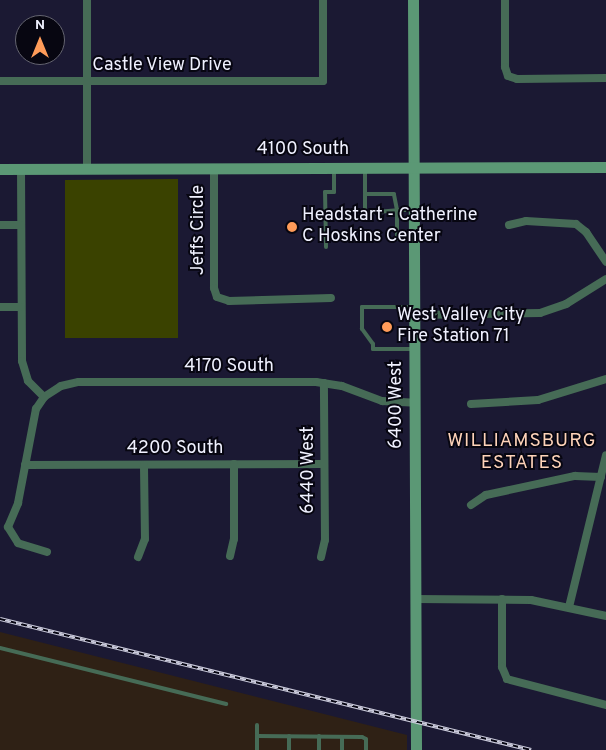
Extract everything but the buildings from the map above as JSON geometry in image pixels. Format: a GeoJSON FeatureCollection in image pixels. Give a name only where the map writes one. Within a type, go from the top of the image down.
{"type":"FeatureCollection","features":[{"type":"Feature","properties":{"kind":"street"},"geometry":{"type":"LineString","coordinates":[[87,0],[87,169]]}},
{"type":"Feature","properties":{"kind":"street","name":"Castle View Drive"},"geometry":{"type":"LineString","coordinates":[[0,81],[323,81],[323,0]]}},
{"type":"Feature","properties":{"kind":"street","name":"6400 West"},"geometry":{"type":"LineString","coordinates":[[413,0],[416,750]]}},
{"type":"Feature","properties":{"kind":"street"},"geometry":{"type":"LineString","coordinates":[[505,0],[505,67],[508,76],[516,79],[606,78]]}},
{"type":"Feature","properties":{"kind":"street","name":"4100 South"},"geometry":{"type":"LineString","coordinates":[[0,169],[606,167]]}},
{"type":"Feature","properties":{"kind":"street","name":"Jeffs Circle"},"geometry":{"type":"LineString","coordinates":[[214,168],[214,288],[218,297],[228,301],[332,298]]}},
{"type":"Feature","properties":{"kind":"street"},"geometry":{"type":"LineString","coordinates":[[21,169],[24,371],[44,397],[35,414],[18,503],[8,530],[18,543],[47,552]]}},
{"type":"Feature","properties":{"kind":"street"},"geometry":{"type":"LineString","coordinates":[[509,225],[534,221],[576,224],[586,232],[606,262]]}},
{"type":"Feature","properties":{"kind":"street"},"geometry":{"type":"LineString","coordinates":[[0,225],[21,225]]}},
{"type":"Feature","properties":{"kind":"street"},"geometry":{"type":"LineString","coordinates":[[414,311],[540,313],[566,304],[606,278]]}},
{"type":"Feature","properties":{"kind":"street"},"geometry":{"type":"LineString","coordinates":[[0,307],[22,307]]}},
{"type":"Feature","properties":{"kind":"street"},"geometry":{"type":"LineString","coordinates":[[471,404],[538,400],[606,379]]}},
{"type":"Feature","properties":{"kind":"street","name":"4170 South"},"geometry":{"type":"LineString","coordinates":[[44,397],[61,386],[79,382],[324,383],[382,401],[415,403]]}},
{"type":"Feature","properties":{"kind":"street","name":"6440 West"},"geometry":{"type":"LineString","coordinates":[[321,557],[325,540],[324,383]]}},
{"type":"Feature","properties":{"kind":"street"},"geometry":{"type":"LineString","coordinates":[[568,607],[606,455]]}},
{"type":"Feature","properties":{"kind":"street"},"geometry":{"type":"LineString","coordinates":[[138,557],[145,542],[144,464]]}},
{"type":"Feature","properties":{"kind":"street"},"geometry":{"type":"LineString","coordinates":[[230,556],[234,539],[234,464]]}},
{"type":"Feature","properties":{"kind":"street","name":"4200 South"},"geometry":{"type":"LineString","coordinates":[[25,465],[324,464]]}},
{"type":"Feature","properties":{"kind":"street"},"geometry":{"type":"LineString","coordinates":[[470,505],[486,495],[575,476],[601,477]]}},
{"type":"Feature","properties":{"kind":"street"},"geometry":{"type":"LineString","coordinates":[[415,599],[536,600],[606,616]]}},
{"type":"Feature","properties":{"kind":"street"},"geometry":{"type":"LineString","coordinates":[[502,599],[505,676],[513,682],[606,705]]}},
{"type":"Feature","properties":{"kind":"lane"},"geometry":{"type":"LineString","coordinates":[[326,247],[325,192],[334,192],[334,167]]}},
{"type":"Feature","properties":{"kind":"lane"},"geometry":{"type":"LineString","coordinates":[[365,168],[365,213],[414,210]]}},
{"type":"Feature","properties":{"kind":"lane"},"geometry":{"type":"LineString","coordinates":[[365,194],[394,194],[397,210],[397,239]]}},
{"type":"Feature","properties":{"kind":"lane"},"geometry":{"type":"LineString","coordinates":[[414,311],[362,307],[362,329],[373,344],[373,349],[414,349]]}},
{"type":"Feature","properties":{"kind":"lane"},"geometry":{"type":"LineString","coordinates":[[0,648],[226,704]]}},
{"type":"Feature","properties":{"kind":"lane"},"geometry":{"type":"LineString","coordinates":[[257,725],[257,750]]}},
{"type":"Feature","properties":{"kind":"lane"},"geometry":{"type":"LineString","coordinates":[[257,736],[362,737],[366,739],[366,750]]}},
{"type":"Feature","properties":{"kind":"lane"},"geometry":{"type":"LineString","coordinates":[[289,736],[289,750]]}},
{"type":"Feature","properties":{"kind":"lane"},"geometry":{"type":"LineString","coordinates":[[319,736],[319,750]]}},
{"type":"Feature","properties":{"kind":"lane"},"geometry":{"type":"LineString","coordinates":[[342,736],[342,750]]}},
{"type":"Feature","properties":{"kind":"shaded area"},"geometry":{"type":"Polygon","coordinates":[[[0,632],[407,735],[407,750],[0,750],[0,632]]]}},
{"type":"Feature","properties":{"kind":"green space"},"geometry":{"type":"Polygon","coordinates":[[[178,179],[178,338],[65,338],[65,180],[178,179]]]}},
{"type":"Feature","properties":{"kind":"railway"},"geometry":{"type":"LineString","coordinates":[[0,619],[531,750]]}},
{"type":"Feature","properties":{"kind":"place","name":"Headstart - Catherine C Hoskins Center"},"geometry":{"type":"Point","coordinates":[292,227]}},
{"type":"Feature","properties":{"kind":"place","name":"West Valley City Fire Station 71"},"geometry":{"type":"Point","coordinates":[387,327]}},
{"type":"Feature","properties":{"kind":"district","name":"WILLIAMSBURG ESTATES"},"geometry":{"type":"Point","coordinates":[522,453]}}]}
